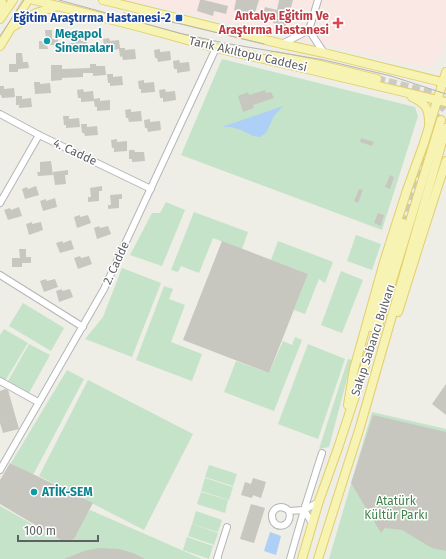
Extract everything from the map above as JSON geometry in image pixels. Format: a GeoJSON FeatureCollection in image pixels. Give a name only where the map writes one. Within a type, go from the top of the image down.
{"type":"FeatureCollection","features":[{"type":"Feature","properties":{"kind":"main road"},"geometry":{"type":"LineString","coordinates":[[0,15],[1,0]]}},
{"type":"Feature","properties":{"kind":"main road"},"geometry":{"type":"LineString","coordinates":[[0,19],[13,0]]}},
{"type":"Feature","properties":{"kind":"main road"},"geometry":{"type":"LineString","coordinates":[[0,46],[28,0]]}},
{"type":"Feature","properties":{"kind":"main road","name":"Tarık Akıltopu Caddesi"},"geometry":{"type":"LineString","coordinates":[[34,0],[235,53],[446,102]]}},
{"type":"Feature","properties":{"kind":"main road","name":"Tarık Akıltopu Caddesi"},"geometry":{"type":"LineString","coordinates":[[103,0],[444,83]]}},
{"type":"Feature","properties":{"kind":"main road"},"geometry":{"type":"LineString","coordinates":[[12,27],[36,13],[59,6]]}},
{"type":"Feature","properties":{"kind":"main road"},"geometry":{"type":"LineString","coordinates":[[235,53],[267,55],[292,59],[377,79]]}},
{"type":"Feature","properties":{"kind":"main road"},"geometry":{"type":"LineString","coordinates":[[424,78],[437,77],[443,73],[446,68]]}},
{"type":"Feature","properties":{"kind":"main road"},"geometry":{"type":"LineString","coordinates":[[341,439],[354,369],[384,262],[437,100],[444,83],[446,72]]}},
{"type":"Feature","properties":{"kind":"main road"},"geometry":{"type":"LineString","coordinates":[[397,90],[425,106],[429,114],[429,126]]}},
{"type":"Feature","properties":{"kind":"main road","name":"Sakıp Sabancı Bulvarı"},"geometry":{"type":"LineString","coordinates":[[302,559],[312,523],[380,320],[441,120]]}},
{"type":"Feature","properties":{"kind":"main road","name":"Sakıp Sabancı Bulvarı"},"geometry":{"type":"LineString","coordinates":[[318,559],[360,427],[446,128]]}},
{"type":"Feature","properties":{"kind":"main road"},"geometry":{"type":"LineString","coordinates":[[360,427],[387,349],[446,161]]}},
{"type":"Feature","properties":{"kind":"main road"},"geometry":{"type":"LineString","coordinates":[[346,414],[403,223]]}},
{"type":"Feature","properties":{"kind":"street"},"geometry":{"type":"LineString","coordinates":[[282,44],[309,30],[318,0]]}},
{"type":"Feature","properties":{"kind":"street"},"geometry":{"type":"LineString","coordinates":[[309,30],[324,53]]}},
{"type":"Feature","properties":{"kind":"street","name":"2. Cadde"},"geometry":{"type":"LineString","coordinates":[[0,470],[104,289],[216,48]]}},
{"type":"Feature","properties":{"kind":"street","name":"4. Cadde"},"geometry":{"type":"LineString","coordinates":[[0,114],[39,135],[151,189]]}},
{"type":"Feature","properties":{"kind":"street"},"geometry":{"type":"LineString","coordinates":[[0,203],[39,135]]}},
{"type":"Feature","properties":{"kind":"street"},"geometry":{"type":"LineString","coordinates":[[0,275],[83,327]]}},
{"type":"Feature","properties":{"kind":"street"},"geometry":{"type":"LineString","coordinates":[[0,381],[38,402]]}},
{"type":"Feature","properties":{"kind":"street"},"geometry":{"type":"LineString","coordinates":[[290,559],[322,453]]}},
{"type":"Feature","properties":{"kind":"street"},"geometry":{"type":"LineString","coordinates":[[289,511],[304,510],[319,502]]}},
{"type":"Feature","properties":{"kind":"street"},"geometry":{"type":"LineString","coordinates":[[304,510],[312,523]]}},
{"type":"Feature","properties":{"kind":"street"},"geometry":{"type":"LineString","coordinates":[[218,559],[217,558],[227,527]]}},
{"type":"Feature","properties":{"kind":"shaded area","name":"Antalya Eğitim Ve Araştırma Hastanesi"},"geometry":{"type":"Polygon","coordinates":[[[121,0],[446,0],[446,41],[442,55],[430,69],[154,5],[121,0]]]}},
{"type":"Feature","properties":{"kind":"green space"},"geometry":{"type":"Polygon","coordinates":[[[222,59],[415,107],[418,116],[382,230],[181,155],[222,59]]]}},
{"type":"Feature","properties":{"kind":"green space"},"geometry":{"type":"Polygon","coordinates":[[[166,202],[185,210],[162,266],[130,255],[152,213],[160,213],[166,202]]]}},
{"type":"Feature","properties":{"kind":"green space"},"geometry":{"type":"Polygon","coordinates":[[[194,212],[248,232],[242,249],[213,238],[199,273],[181,266],[178,272],[171,270],[194,212]]]}},
{"type":"Feature","properties":{"kind":"green space"},"geometry":{"type":"Polygon","coordinates":[[[356,235],[381,244],[372,270],[347,261],[356,235]]]}},
{"type":"Feature","properties":{"kind":"green space"},"geometry":{"type":"Polygon","coordinates":[[[278,241],[333,262],[325,283],[319,279],[305,314],[294,310],[308,274],[271,260],[278,241]]]}},
{"type":"Feature","properties":{"kind":"green space"},"geometry":{"type":"Polygon","coordinates":[[[122,268],[161,283],[132,357],[85,339],[103,317],[122,268]]]}},
{"type":"Feature","properties":{"kind":"green space"},"geometry":{"type":"Polygon","coordinates":[[[341,271],[363,280],[342,333],[321,325],[341,271]]]}},
{"type":"Feature","properties":{"kind":"green space"},"geometry":{"type":"Polygon","coordinates":[[[164,286],[173,289],[169,299],[185,305],[171,342],[202,354],[192,381],[136,360],[164,286]]]}},
{"type":"Feature","properties":{"kind":"green space"},"geometry":{"type":"Polygon","coordinates":[[[23,303],[64,328],[51,351],[9,326],[23,303]]]}},
{"type":"Feature","properties":{"kind":"green space"},"geometry":{"type":"Polygon","coordinates":[[[4,329],[28,343],[5,381],[0,378],[0,335],[4,329]]]}},
{"type":"Feature","properties":{"kind":"green space"},"geometry":{"type":"Polygon","coordinates":[[[295,337],[302,340],[274,411],[224,392],[236,361],[269,373],[283,341],[292,345],[295,337]]]}},
{"type":"Feature","properties":{"kind":"green space"},"geometry":{"type":"Polygon","coordinates":[[[29,344],[50,355],[29,393],[8,381],[29,344]]]}},
{"type":"Feature","properties":{"kind":"green space"},"geometry":{"type":"Polygon","coordinates":[[[308,344],[345,359],[318,439],[278,424],[308,344]]]}},
{"type":"Feature","properties":{"kind":"green space"},"geometry":{"type":"Polygon","coordinates":[[[348,359],[352,360],[329,447],[319,449],[348,359]]]}},
{"type":"Feature","properties":{"kind":"green space"},"geometry":{"type":"Polygon","coordinates":[[[67,370],[84,379],[33,475],[11,463],[67,370]]]}},
{"type":"Feature","properties":{"kind":"green space"},"geometry":{"type":"Polygon","coordinates":[[[88,380],[193,434],[144,530],[39,476],[88,380]]]}},
{"type":"Feature","properties":{"kind":"green space","name":"Atatürk Kültür Parkı"},"geometry":{"type":"Polygon","coordinates":[[[372,412],[446,429],[446,559],[329,559],[372,412]]]}},
{"type":"Feature","properties":{"kind":"green space"},"geometry":{"type":"Polygon","coordinates":[[[209,465],[237,474],[233,486],[205,477],[209,465]]]}},
{"type":"Feature","properties":{"kind":"green space"},"geometry":{"type":"Polygon","coordinates":[[[205,478],[233,487],[229,500],[201,491],[205,478]]]}},
{"type":"Feature","properties":{"kind":"green space"},"geometry":{"type":"Polygon","coordinates":[[[201,492],[228,500],[225,513],[197,504],[201,492]]]}},
{"type":"Feature","properties":{"kind":"green space"},"geometry":{"type":"Polygon","coordinates":[[[0,506],[64,542],[73,539],[48,526],[87,514],[90,510],[202,559],[0,559],[0,506]]]}},
{"type":"Feature","properties":{"kind":"green space"},"geometry":{"type":"Polygon","coordinates":[[[196,511],[222,520],[218,532],[192,524],[196,511]]]}},
{"type":"Feature","properties":{"kind":"green space"},"geometry":{"type":"Polygon","coordinates":[[[192,524],[218,533],[214,545],[188,536],[192,524]]]}},
{"type":"Feature","properties":{"kind":"green space"},"geometry":{"type":"Polygon","coordinates":[[[187,537],[213,546],[209,559],[183,550],[187,537]]]}},
{"type":"Feature","properties":{"kind":"water"},"geometry":{"type":"Polygon","coordinates":[[[283,106],[274,116],[266,133],[260,137],[253,136],[231,127],[222,127],[283,106]]]}},
{"type":"Feature","properties":{"kind":"water"},"geometry":{"type":"Polygon","coordinates":[[[270,532],[281,536],[276,555],[264,551],[270,532]]]}},
{"type":"Feature","properties":{"kind":"building"},"geometry":{"type":"Polygon","coordinates":[[[200,0],[228,6],[226,14],[214,11],[213,16],[197,11],[200,0]]]}},
{"type":"Feature","properties":{"kind":"building"},"geometry":{"type":"Polygon","coordinates":[[[236,0],[259,0],[254,16],[234,10],[236,0]]]}},
{"type":"Feature","properties":{"kind":"building"},"geometry":{"type":"Polygon","coordinates":[[[279,0],[293,0],[289,14],[291,14],[289,22],[287,21],[285,27],[273,23],[273,21],[262,18],[265,7],[277,10],[279,0]]]}},
{"type":"Feature","properties":{"kind":"building"},"geometry":{"type":"Polygon","coordinates":[[[45,30],[52,30],[52,39],[58,39],[58,45],[47,45],[48,49],[39,49],[39,41],[46,41],[45,30]]]}},
{"type":"Feature","properties":{"kind":"building"},"geometry":{"type":"Polygon","coordinates":[[[75,32],[81,32],[81,41],[87,41],[87,47],[77,47],[77,51],[68,51],[68,43],[75,43],[75,32]]]}},
{"type":"Feature","properties":{"kind":"building"},"geometry":{"type":"Polygon","coordinates":[[[109,38],[110,41],[119,40],[120,48],[125,48],[125,50],[135,49],[136,59],[123,60],[122,56],[120,57],[119,49],[107,51],[107,47],[104,47],[103,39],[109,38]]]}},
{"type":"Feature","properties":{"kind":"building"},"geometry":{"type":"Polygon","coordinates":[[[160,49],[160,52],[170,51],[171,60],[158,62],[157,58],[155,58],[154,50],[160,49]]]}},
{"type":"Feature","properties":{"kind":"building"},"geometry":{"type":"Polygon","coordinates":[[[16,53],[22,53],[23,62],[28,62],[29,68],[18,69],[18,72],[9,72],[9,64],[16,64],[16,53]]]}},
{"type":"Feature","properties":{"kind":"building"},"geometry":{"type":"Polygon","coordinates":[[[179,60],[180,63],[189,62],[190,71],[177,73],[177,69],[174,69],[173,61],[179,60]]]}},
{"type":"Feature","properties":{"kind":"building"},"geometry":{"type":"Polygon","coordinates":[[[90,64],[105,66],[106,75],[93,76],[93,73],[83,73],[83,77],[62,78],[62,80],[51,81],[51,65],[62,65],[62,69],[90,68],[90,64]]]}},
{"type":"Feature","properties":{"kind":"building"},"geometry":{"type":"Polygon","coordinates":[[[107,74],[113,74],[113,77],[122,76],[123,85],[110,86],[110,83],[108,83],[107,74]]]}},
{"type":"Feature","properties":{"kind":"building"},"geometry":{"type":"Polygon","coordinates":[[[144,80],[144,83],[154,82],[155,92],[141,93],[138,81],[144,80]]]}},
{"type":"Feature","properties":{"kind":"building"},"geometry":{"type":"Polygon","coordinates":[[[34,82],[40,82],[40,84],[50,83],[51,93],[35,94],[34,82]]]}},
{"type":"Feature","properties":{"kind":"building"},"geometry":{"type":"Polygon","coordinates":[[[0,86],[4,86],[4,89],[14,88],[15,97],[2,98],[0,95],[0,86]]]}},
{"type":"Feature","properties":{"kind":"building"},"geometry":{"type":"Polygon","coordinates":[[[83,89],[84,92],[93,91],[94,99],[100,98],[100,101],[110,100],[110,110],[97,111],[94,101],[81,102],[81,98],[78,98],[77,90],[83,89]]]}},
{"type":"Feature","properties":{"kind":"building"},"geometry":{"type":"Polygon","coordinates":[[[165,89],[166,92],[175,91],[176,100],[163,102],[163,98],[160,98],[159,90],[165,89]]]}},
{"type":"Feature","properties":{"kind":"building"},"geometry":{"type":"Polygon","coordinates":[[[265,90],[266,93],[271,92],[274,98],[253,105],[254,108],[243,112],[238,96],[248,92],[249,95],[265,90]]]}},
{"type":"Feature","properties":{"kind":"building"},"geometry":{"type":"Polygon","coordinates":[[[16,96],[22,96],[22,99],[31,98],[32,107],[19,108],[19,105],[16,105],[16,96]]]}},
{"type":"Feature","properties":{"kind":"building"},"geometry":{"type":"Polygon","coordinates":[[[131,109],[131,112],[141,111],[142,121],[129,122],[128,118],[126,118],[125,110],[131,109]]]}},
{"type":"Feature","properties":{"kind":"building"},"geometry":{"type":"Polygon","coordinates":[[[63,116],[69,116],[69,119],[79,118],[80,127],[66,128],[66,125],[64,125],[63,116]]]}},
{"type":"Feature","properties":{"kind":"building"},"geometry":{"type":"Polygon","coordinates":[[[150,119],[150,122],[160,121],[161,130],[148,132],[147,128],[145,128],[144,120],[150,119]]]}},
{"type":"Feature","properties":{"kind":"building"},"geometry":{"type":"Polygon","coordinates":[[[81,124],[87,124],[87,127],[97,126],[98,135],[85,136],[84,133],[82,133],[81,124]]]}},
{"type":"Feature","properties":{"kind":"building"},"geometry":{"type":"Polygon","coordinates":[[[361,138],[374,142],[372,146],[360,142],[361,138]]]}},
{"type":"Feature","properties":{"kind":"building"},"geometry":{"type":"Polygon","coordinates":[[[117,139],[117,142],[127,141],[127,151],[114,152],[111,140],[117,139]]]}},
{"type":"Feature","properties":{"kind":"building"},"geometry":{"type":"Polygon","coordinates":[[[129,150],[144,152],[145,161],[132,162],[132,159],[129,159],[129,150]]]}},
{"type":"Feature","properties":{"kind":"building"},"geometry":{"type":"Polygon","coordinates":[[[51,161],[53,175],[38,176],[37,172],[40,172],[40,162],[51,161]]]}},
{"type":"Feature","properties":{"kind":"building"},"geometry":{"type":"Polygon","coordinates":[[[68,170],[68,175],[65,175],[66,184],[55,185],[53,172],[68,170]]]}},
{"type":"Feature","properties":{"kind":"building"},"geometry":{"type":"Polygon","coordinates":[[[390,175],[394,177],[390,189],[385,187],[390,175]]]}},
{"type":"Feature","properties":{"kind":"building"},"geometry":{"type":"Polygon","coordinates":[[[36,186],[39,195],[25,199],[22,189],[27,187],[28,189],[36,186]]]}},
{"type":"Feature","properties":{"kind":"building"},"geometry":{"type":"Polygon","coordinates":[[[102,186],[102,191],[99,191],[99,201],[88,202],[88,197],[91,197],[90,188],[102,186]]]}},
{"type":"Feature","properties":{"kind":"building"},"geometry":{"type":"Polygon","coordinates":[[[359,189],[363,190],[358,203],[354,201],[359,189]]]}},
{"type":"Feature","properties":{"kind":"building"},"geometry":{"type":"Polygon","coordinates":[[[122,194],[122,199],[119,199],[119,208],[108,209],[108,205],[111,205],[110,195],[122,194]]]}},
{"type":"Feature","properties":{"kind":"building"},"geometry":{"type":"Polygon","coordinates":[[[55,198],[57,207],[43,211],[40,201],[55,198]]]}},
{"type":"Feature","properties":{"kind":"building"},"geometry":{"type":"Polygon","coordinates":[[[19,207],[22,216],[8,220],[4,210],[10,208],[11,210],[19,207]]]}},
{"type":"Feature","properties":{"kind":"building"},"geometry":{"type":"Polygon","coordinates":[[[378,213],[384,215],[381,226],[374,223],[378,213]]]}},
{"type":"Feature","properties":{"kind":"building"},"geometry":{"type":"Polygon","coordinates":[[[80,215],[80,217],[88,215],[91,223],[77,228],[74,217],[80,215]]]}},
{"type":"Feature","properties":{"kind":"building"},"geometry":{"type":"Polygon","coordinates":[[[32,222],[32,224],[41,222],[43,230],[29,235],[26,224],[32,222]]]}},
{"type":"Feature","properties":{"kind":"building"},"geometry":{"type":"Polygon","coordinates":[[[99,226],[100,228],[108,226],[111,234],[97,239],[94,228],[99,226]]]}},
{"type":"Feature","properties":{"kind":"building"},"geometry":{"type":"Polygon","coordinates":[[[71,240],[74,249],[60,253],[56,243],[62,241],[63,243],[71,240]]]}},
{"type":"Feature","properties":{"kind":"building"},"geometry":{"type":"Polygon","coordinates":[[[222,241],[308,274],[269,373],[183,340],[222,241]]]}},
{"type":"Feature","properties":{"kind":"building"},"geometry":{"type":"Polygon","coordinates":[[[19,249],[26,249],[26,257],[31,257],[31,263],[22,263],[22,267],[12,267],[12,258],[20,258],[19,249]]]}},
{"type":"Feature","properties":{"kind":"building"},"geometry":{"type":"Polygon","coordinates":[[[80,256],[81,258],[89,256],[92,264],[78,269],[74,258],[80,256]]]}},
{"type":"Feature","properties":{"kind":"building"},"geometry":{"type":"Polygon","coordinates":[[[46,279],[47,281],[55,279],[58,287],[44,292],[40,281],[46,279]]]}},
{"type":"Feature","properties":{"kind":"building"},"geometry":{"type":"Polygon","coordinates":[[[62,289],[62,291],[70,289],[73,297],[59,302],[56,291],[62,289]]]}},
{"type":"Feature","properties":{"kind":"building"},"geometry":{"type":"Polygon","coordinates":[[[446,384],[446,415],[432,404],[446,384]]]}},
{"type":"Feature","properties":{"kind":"building"},"geometry":{"type":"Polygon","coordinates":[[[5,389],[8,390],[19,429],[3,433],[0,423],[0,391],[5,389]]]}},
{"type":"Feature","properties":{"kind":"building","name":"Atatürk Kültür Parkı"},"geometry":{"type":"Polygon","coordinates":[[[373,415],[446,432],[446,551],[432,548],[402,530],[385,528],[381,533],[351,483],[373,415]]]}},
{"type":"Feature","properties":{"kind":"building","name":"ATİK-SEM"},"geometry":{"type":"Polygon","coordinates":[[[10,463],[93,503],[74,539],[64,542],[0,504],[0,480],[10,463]]]}},
{"type":"Feature","properties":{"kind":"building"},"geometry":{"type":"Polygon","coordinates":[[[253,478],[266,482],[261,498],[253,495],[252,498],[241,495],[245,482],[251,484],[253,478]]]}},
{"type":"Feature","properties":{"kind":"building"},"geometry":{"type":"Polygon","coordinates":[[[251,504],[265,508],[254,543],[240,539],[251,504]]]}},
{"type":"Feature","properties":{"kind":"building"},"geometry":{"type":"Polygon","coordinates":[[[98,548],[119,549],[133,553],[145,559],[64,559],[84,551],[98,548]]]}},
{"type":"Feature","properties":{"kind":"tunnel"},"geometry":{"type":"LineString","coordinates":[[377,79],[435,94],[446,95]]}},
{"type":"Feature","properties":{"kind":"tunnel"},"geometry":{"type":"LineString","coordinates":[[434,120],[438,110],[446,103]]}},
{"type":"Feature","properties":{"kind":"tunnel"},"geometry":{"type":"LineString","coordinates":[[403,223],[424,152]]}},
{"type":"Feature","properties":{"kind":"tram line"},"geometry":{"type":"LineString","coordinates":[[0,36],[24,0]]}},
{"type":"Feature","properties":{"kind":"tram line"},"geometry":{"type":"LineString","coordinates":[[59,0],[179,33],[224,43],[324,60],[391,76],[446,94]]}},
{"type":"Feature","properties":{"kind":"tram line"},"geometry":{"type":"LineString","coordinates":[[124,13],[181,24],[264,44]]}},
{"type":"Feature","properties":{"kind":"place","name":"Eğitim Araştırma Hastanesi-2"},"geometry":{"type":"Point","coordinates":[179,18]}},
{"type":"Feature","properties":{"kind":"place","name":"Antalya Eğitim Ve Araştırma Hastanesi"},"geometry":{"type":"Point","coordinates":[338,23]}},
{"type":"Feature","properties":{"kind":"place","name":"Megapol Sinemaları"},"geometry":{"type":"Point","coordinates":[47,41]}},
{"type":"Feature","properties":{"kind":"place","name":"ATİK-SEM"},"geometry":{"type":"Point","coordinates":[34,492]}}]}
